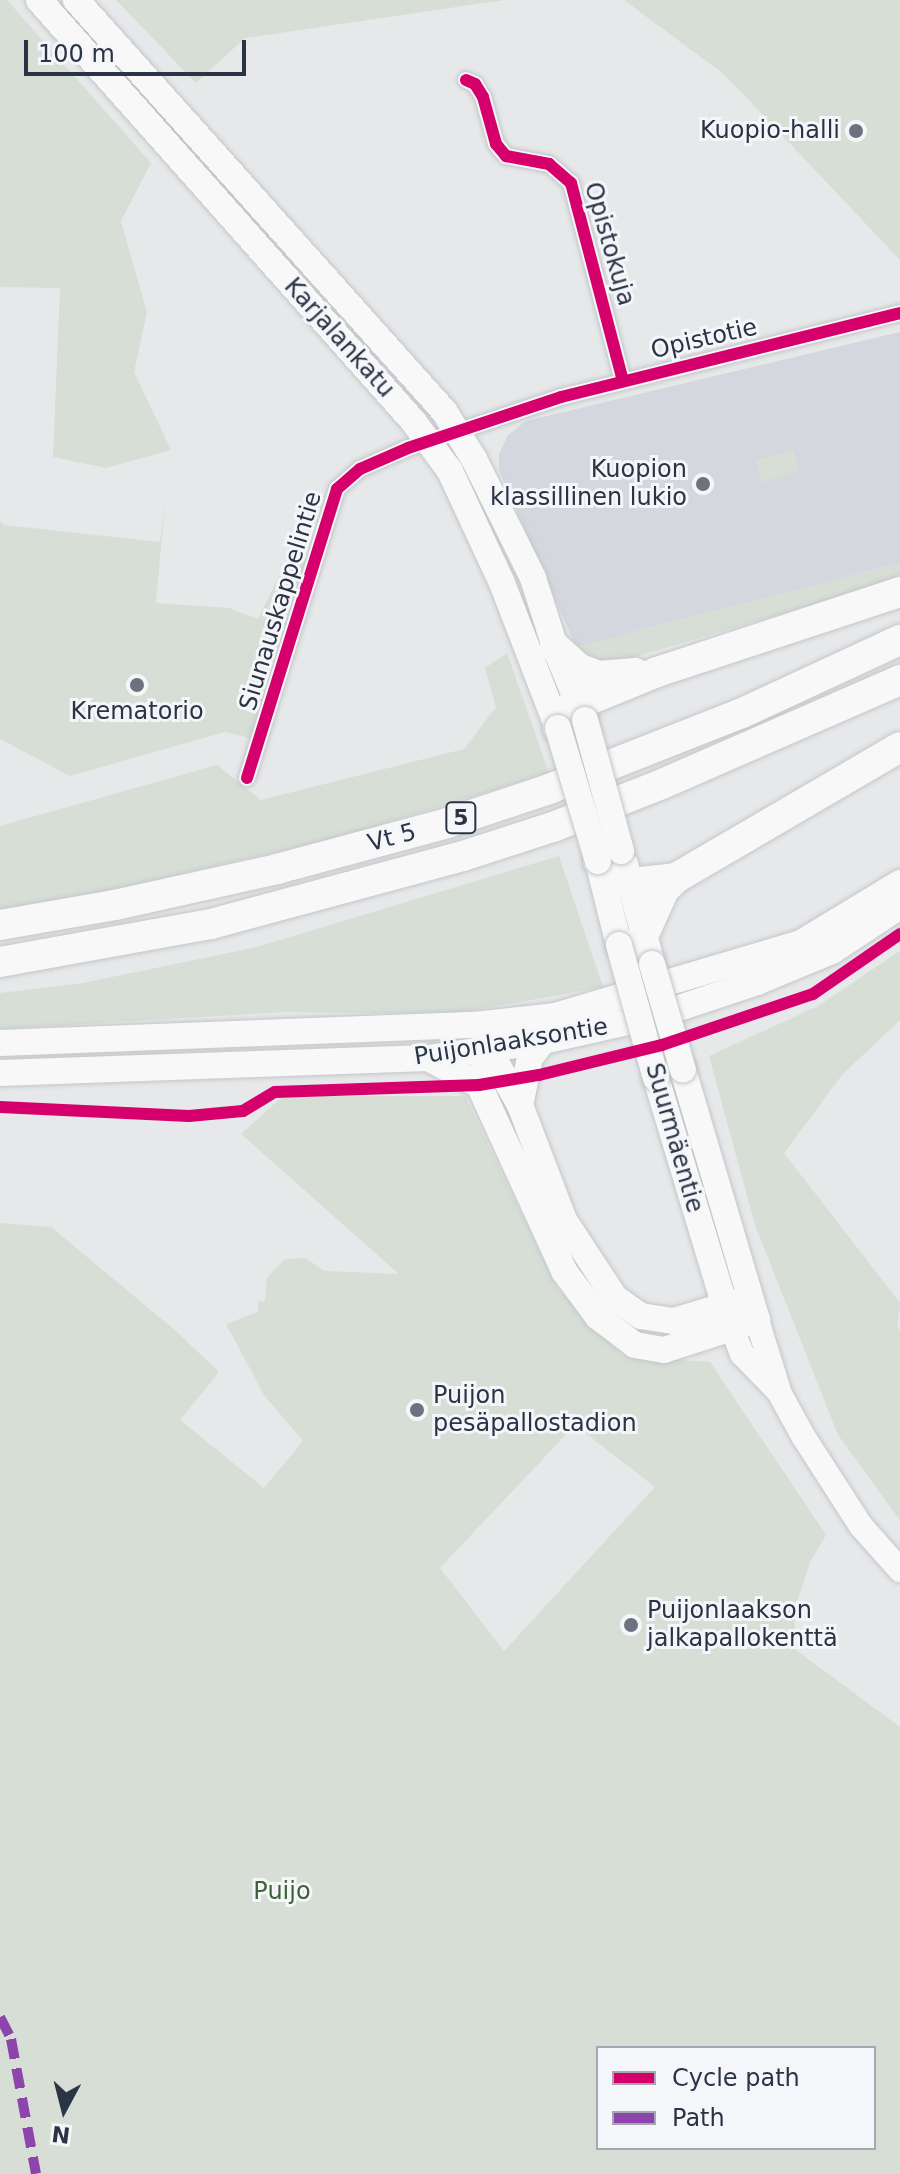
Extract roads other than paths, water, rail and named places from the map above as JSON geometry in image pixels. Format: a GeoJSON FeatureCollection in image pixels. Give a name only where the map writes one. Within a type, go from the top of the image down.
{"type":"FeatureCollection","features":[{"type":"Feature","properties":{"kind":"highway"},"geometry":{"type":"LineString","coordinates":[[573,717],[657,672],[900,592]]}},
{"type":"Feature","properties":{"kind":"highway","name":"Vt 5"},"geometry":{"type":"LineString","coordinates":[[0,925],[115,905],[262,872],[447,823],[549,789],[742,713],[900,640]]}},
{"type":"Feature","properties":{"kind":"highway"},"geometry":{"type":"LineString","coordinates":[[555,647],[578,668],[599,676],[657,672]]}},
{"type":"Feature","properties":{"kind":"highway","name":"Vt 5"},"geometry":{"type":"LineString","coordinates":[[0,962],[211,924],[463,856],[553,827],[662,784],[900,680]]}},
{"type":"Feature","properties":{"kind":"highway"},"geometry":{"type":"LineString","coordinates":[[631,939],[664,890],[676,878],[900,747]]}},
{"type":"Feature","properties":{"kind":"highway"},"geometry":{"type":"LineString","coordinates":[[610,856],[605,871],[631,883],[676,878]]}},
{"type":"Feature","properties":{"kind":"main road","name":"Karjalankatu"},"geometry":{"type":"LineString","coordinates":[[39,0],[429,442],[450,471],[502,583],[573,717]]}},
{"type":"Feature","properties":{"kind":"main road","name":"Karjalankatu"},"geometry":{"type":"LineString","coordinates":[[76,0],[444,411],[474,459],[533,578],[573,717]]}},
{"type":"Feature","properties":{"kind":"main road","name":"Suurmäentie"},"geometry":{"type":"LineString","coordinates":[[573,717],[631,939],[656,1078],[741,1313]]}},
{"type":"Feature","properties":{"kind":"main road","name":"Suurmäentie"},"geometry":{"type":"LineString","coordinates":[[631,883],[631,939],[652,964],[683,1070],[741,1313],[742,1354],[780,1394],[839,1495],[900,1570]]}},
{"type":"Feature","properties":{"kind":"main road","name":"Puijonlaaksontie"},"geometry":{"type":"LineString","coordinates":[[0,1073],[428,1058],[555,1016],[801,943],[900,883]]}},
{"type":"Feature","properties":{"kind":"main road","name":"Puijonlaaksontie"},"geometry":{"type":"LineString","coordinates":[[0,1043],[487,1038],[543,1041],[655,1016],[757,982],[832,951],[900,906]]}},
{"type":"Feature","properties":{"kind":"main road"},"geometry":{"type":"LineString","coordinates":[[487,1038],[479,1085],[564,1271],[598,1317],[635,1345],[664,1350],[741,1313]]}},
{"type":"Feature","properties":{"kind":"main road"},"geometry":{"type":"LineString","coordinates":[[487,1038],[520,1105],[564,1220],[615,1298],[641,1316],[674,1321],[741,1313]]}},
{"type":"Feature","properties":{"kind":"main road"},"geometry":{"type":"LineString","coordinates":[[520,1105],[521,1088],[530,1058],[543,1041]]}},
{"type":"Feature","properties":{"kind":"main road"},"geometry":{"type":"LineString","coordinates":[[428,1058],[479,1085]]}},
{"type":"Feature","properties":{"kind":"street","name":"Opistokuja"},"geometry":{"type":"LineString","coordinates":[[466,80],[475,84],[483,97],[496,144],[506,156],[549,164],[571,183],[623,381]]}},
{"type":"Feature","properties":{"kind":"street","name":"Opistotie"},"geometry":{"type":"LineString","coordinates":[[429,442],[561,397],[900,313]]}},
{"type":"Feature","properties":{"kind":"street","name":"Siunauskappelintie"},"geometry":{"type":"LineString","coordinates":[[247,778],[337,489],[360,469],[429,442]]}},
{"type":"Feature","properties":{"kind":"place","name":"Kuopio-halli"},"geometry":{"type":"Point","coordinates":[856,131]}},
{"type":"Feature","properties":{"kind":"place","name":"Kuopion klassillinen lukio"},"geometry":{"type":"Point","coordinates":[703,484]}},
{"type":"Feature","properties":{"kind":"place","name":"Krematorio"},"geometry":{"type":"Point","coordinates":[137,685]}},
{"type":"Feature","properties":{"kind":"place","name":"Puijon pesäpallostadion"},"geometry":{"type":"Point","coordinates":[417,1410]}},
{"type":"Feature","properties":{"kind":"place","name":"Puijonlaakson jalkapallokenttä"},"geometry":{"type":"Point","coordinates":[631,1625]}},
{"type":"Feature","properties":{"kind":"park label","name":"Puijo"},"geometry":{"type":"Point","coordinates":[282,1892]}}]}
